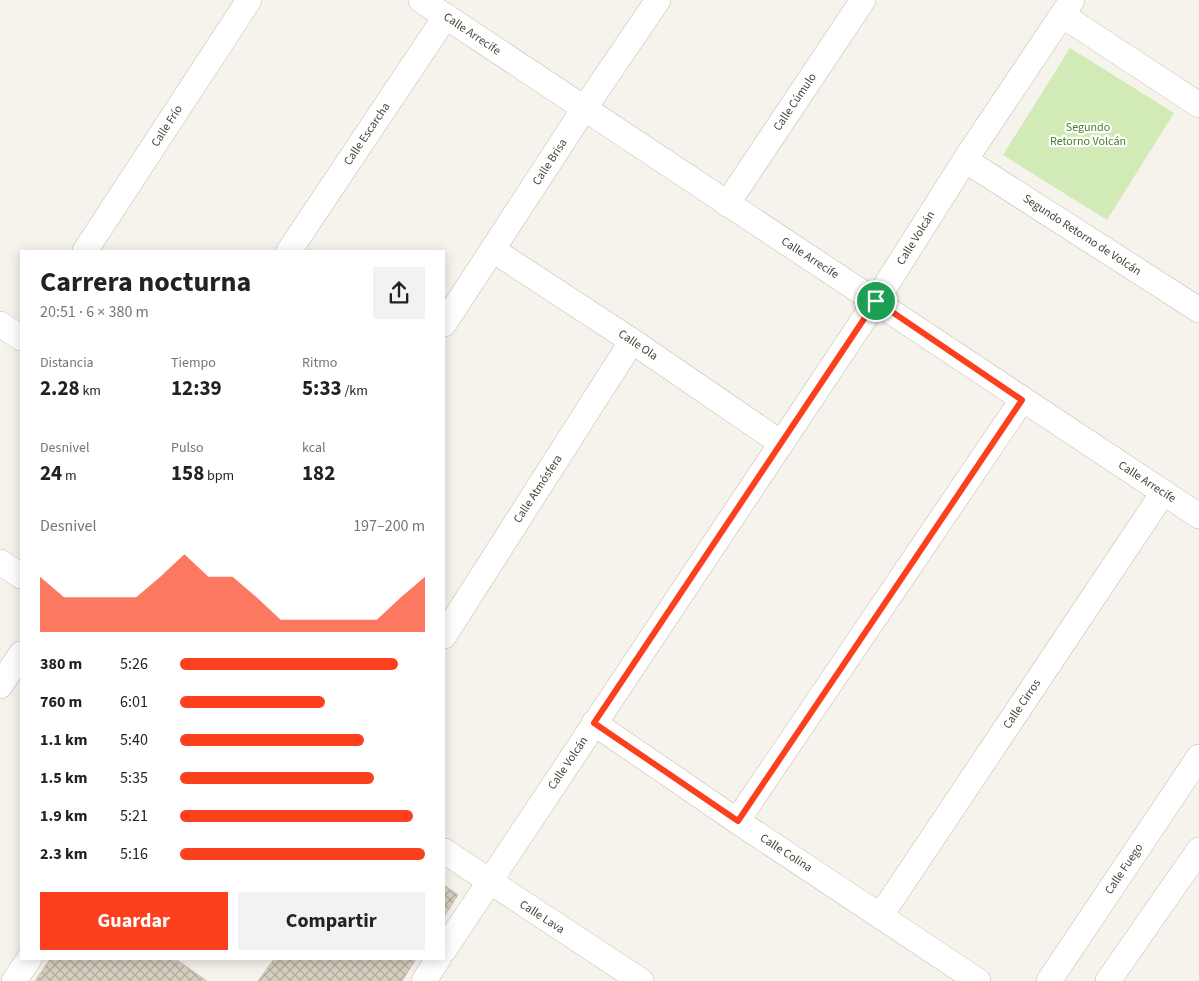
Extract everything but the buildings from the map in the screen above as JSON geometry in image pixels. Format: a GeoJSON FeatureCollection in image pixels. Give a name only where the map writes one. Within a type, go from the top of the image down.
{"type":"FeatureCollection","features":[{"type":"Feature","properties":{"kind":"street","name":"Calle Frío"},"geometry":{"type":"LineString","coordinates":[[86,250],[249,0]]}},
{"type":"Feature","properties":{"kind":"street","name":"Calle Arrecife"},"geometry":{"type":"LineString","coordinates":[[421,0],[1199,516]]}},
{"type":"Feature","properties":{"kind":"street","name":"Calle Brisa"},"geometry":{"type":"LineString","coordinates":[[445,322],[584,109],[658,0]]}},
{"type":"Feature","properties":{"kind":"street","name":"Calle Cúmulo"},"geometry":{"type":"LineString","coordinates":[[727,204],[863,0]]}},
{"type":"Feature","properties":{"kind":"street"},"geometry":{"type":"LineString","coordinates":[[1067,8],[1199,105]]}},
{"type":"Feature","properties":{"kind":"street","name":"Calle Volcán"},"geometry":{"type":"LineString","coordinates":[[445,948],[876,301],[966,160],[1067,8]]}},
{"type":"Feature","properties":{"kind":"street","name":"Calle Escarcha"},"geometry":{"type":"LineString","coordinates":[[290,250],[446,16]]}},
{"type":"Feature","properties":{"kind":"street","name":"Segundo Retorno de Volcán"},"geometry":{"type":"LineString","coordinates":[[966,160],[1199,310]]}},
{"type":"Feature","properties":{"kind":"street","name":"Calle Ola"},"geometry":{"type":"LineString","coordinates":[[493,250],[632,341],[781,443]]}},
{"type":"Feature","properties":{"kind":"street"},"geometry":{"type":"LineString","coordinates":[[0,324],[20,337]]}},
{"type":"Feature","properties":{"kind":"street","name":"Calle Atmósfera"},"geometry":{"type":"LineString","coordinates":[[445,634],[632,341]]}},
{"type":"Feature","properties":{"kind":"street"},"geometry":{"type":"LineString","coordinates":[[738,821],[1022,400]]}},
{"type":"Feature","properties":{"kind":"street","name":"Calle Cirros"},"geometry":{"type":"LineString","coordinates":[[881,916],[1163,493]]}},
{"type":"Feature","properties":{"kind":"street"},"geometry":{"type":"LineString","coordinates":[[0,562],[20,575]]}},
{"type":"Feature","properties":{"kind":"street"},"geometry":{"type":"LineString","coordinates":[[0,686],[20,656]]}},
{"type":"Feature","properties":{"kind":"street","name":"Calle Colina"},"geometry":{"type":"LineString","coordinates":[[594,723],[978,981]]}},
{"type":"Feature","properties":{"kind":"street","name":"Calle Fuego"},"geometry":{"type":"LineString","coordinates":[[1049,981],[1199,757]]}},
{"type":"Feature","properties":{"kind":"street"},"geometry":{"type":"LineString","coordinates":[[1108,981],[1199,850]]}},
{"type":"Feature","properties":{"kind":"street","name":"Calle Lava"},"geometry":{"type":"LineString","coordinates":[[445,852],[641,981]]}},
{"type":"Feature","properties":{"kind":"street"},"geometry":{"type":"LineString","coordinates":[[14,981],[28,960]]}},
{"type":"Feature","properties":{"kind":"street"},"geometry":{"type":"LineString","coordinates":[[424,981],[437,960]]}},
{"type":"Feature","properties":{"kind":"green space","name":"Segundo Retorno Volcán"},"geometry":{"type":"Polygon","coordinates":[[[1070,48],[1174,113],[1107,220],[1003,155],[1070,48]]]}},
{"type":"Feature","properties":{"kind":"route"},"geometry":{"type":"LineString","coordinates":[[876,301],[1022,400],[738,821],[594,723],[876,301]]}}]}
